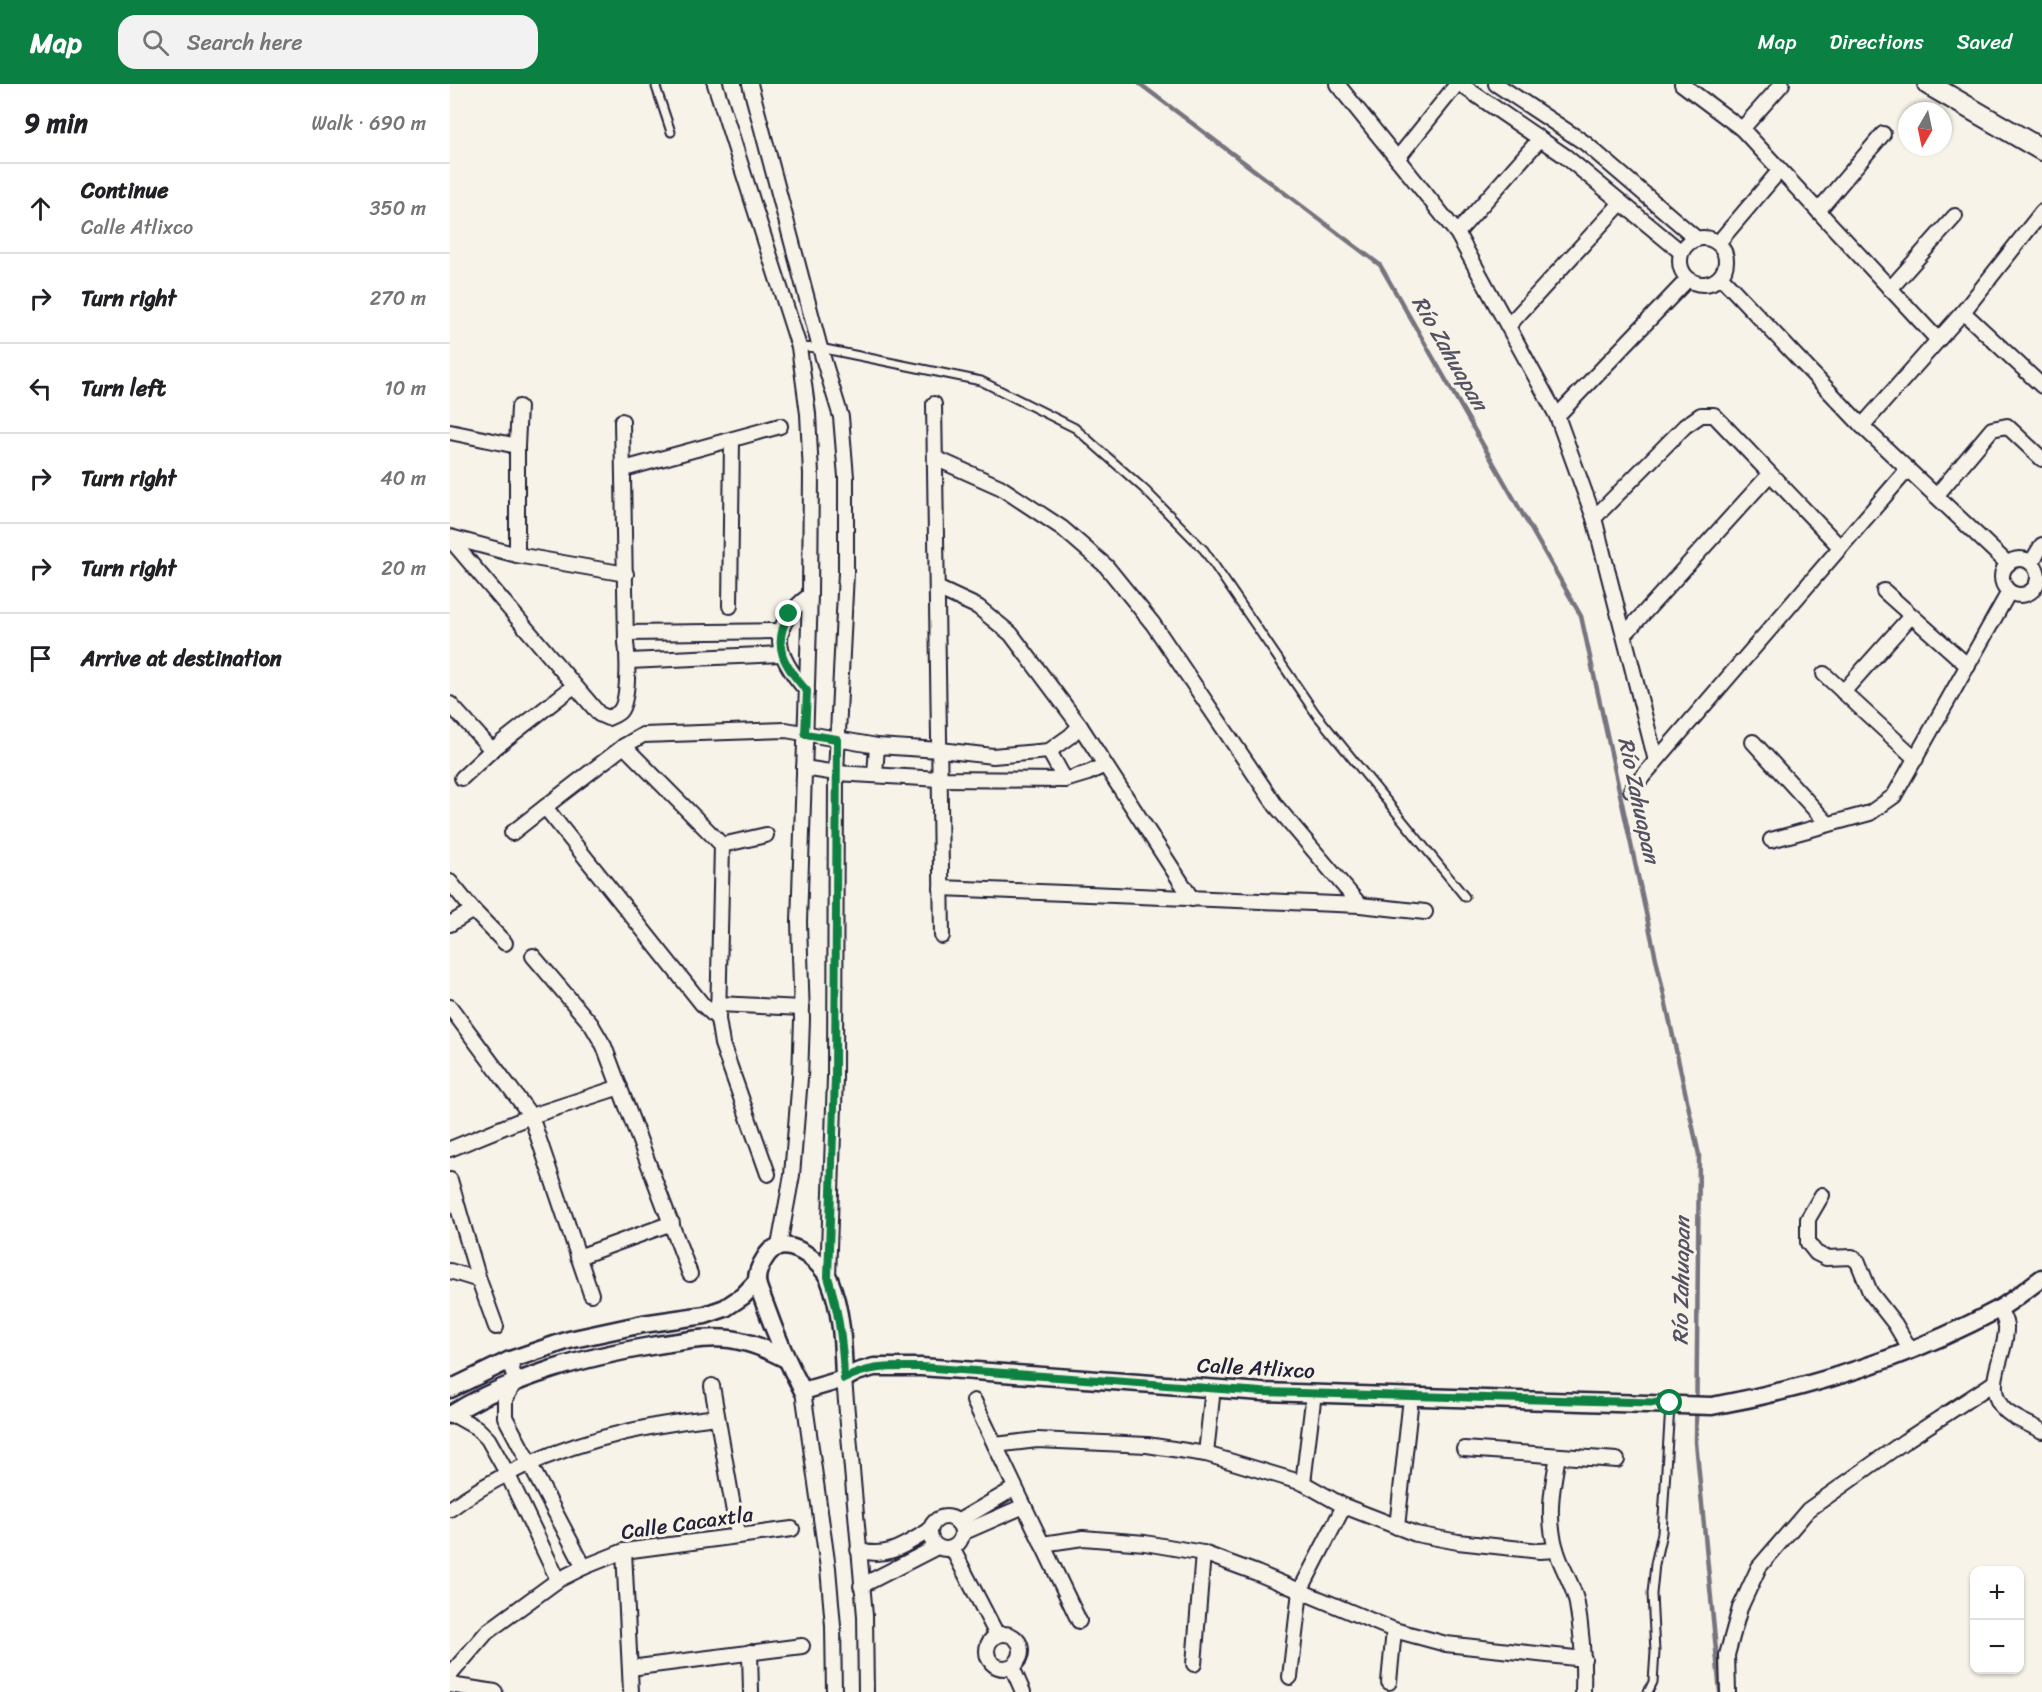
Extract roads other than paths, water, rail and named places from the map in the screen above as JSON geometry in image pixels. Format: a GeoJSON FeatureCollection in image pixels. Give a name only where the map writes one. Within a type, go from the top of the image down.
{"type":"FeatureCollection","features":[{"type":"Feature","properties":{"kind":"main road"},"geometry":{"type":"LineString","coordinates":[[1928,84],[2042,150]]}},
{"type":"Feature","properties":{"kind":"street"},"geometry":{"type":"LineString","coordinates":[[715,84],[799,347],[808,414],[811,474],[810,595],[800,922],[802,1008],[800,1078],[792,1174],[779,1245]]}},
{"type":"Feature","properties":{"kind":"street"},"geometry":{"type":"LineString","coordinates":[[750,84],[820,348],[841,417],[846,477],[846,573],[836,773],[835,1078],[828,1277],[836,1301],[843,1346],[865,1616],[866,1692]]}},
{"type":"Feature","properties":{"kind":"street"},"geometry":{"type":"LineString","coordinates":[[1337,84],[1457,233],[1557,416],[1594,518],[1656,761]]}},
{"type":"Feature","properties":{"kind":"street"},"geometry":{"type":"LineString","coordinates":[[1397,159],[1458,84],[1564,156],[1681,252]]}},
{"type":"Feature","properties":{"kind":"street"},"geometry":{"type":"LineString","coordinates":[[1496,84],[1585,143],[1697,238],[1718,243],[1726,256],[1726,263],[1721,277],[1715,282],[1701,285],[1688,279],[1680,267],[1681,252],[1685,246],[1697,238]]}},
{"type":"Feature","properties":{"kind":"street"},"geometry":{"type":"LineString","coordinates":[[1682,84],[1742,129],[1938,340]]}},
{"type":"Feature","properties":{"kind":"street"},"geometry":{"type":"LineString","coordinates":[[1742,129],[1782,84]]}},
{"type":"Feature","properties":{"kind":"street"},"geometry":{"type":"LineString","coordinates":[[1818,211],[1883,134]]}},
{"type":"Feature","properties":{"kind":"street"},"geometry":{"type":"LineString","coordinates":[[1457,233],[1540,139]]}},
{"type":"Feature","properties":{"kind":"street"},"geometry":{"type":"LineString","coordinates":[[1564,156],[1585,143]]}},
{"type":"Feature","properties":{"kind":"street"},"geometry":{"type":"LineString","coordinates":[[1718,243],[1780,171]]}},
{"type":"Feature","properties":{"kind":"street"},"geometry":{"type":"LineString","coordinates":[[1508,326],[1621,203]]}},
{"type":"Feature","properties":{"kind":"street"},"geometry":{"type":"LineString","coordinates":[[1862,426],[1963,312],[2042,212]]}},
{"type":"Feature","properties":{"kind":"street"},"geometry":{"type":"LineString","coordinates":[[1890,289],[1955,216]]}},
{"type":"Feature","properties":{"kind":"street"},"geometry":{"type":"LineString","coordinates":[[1721,277],[1862,426],[2008,564]]}},
{"type":"Feature","properties":{"kind":"street"},"geometry":{"type":"LineString","coordinates":[[1557,416],[1688,279]]}},
{"type":"Feature","properties":{"kind":"street"},"geometry":{"type":"LineString","coordinates":[[1963,312],[2042,386]]}},
{"type":"Feature","properties":{"kind":"street"},"geometry":{"type":"LineString","coordinates":[[934,404],[942,936]]}},
{"type":"Feature","properties":{"kind":"street"},"geometry":{"type":"LineString","coordinates":[[517,555],[519,407]]}},
{"type":"Feature","properties":{"kind":"street"},"geometry":{"type":"LineString","coordinates":[[1594,518],[1685,426],[1701,415],[1714,415],[1840,547]]}},
{"type":"Feature","properties":{"kind":"street"},"geometry":{"type":"LineString","coordinates":[[450,538],[599,714],[608,718],[620,711],[624,703],[629,661],[622,421]]}},
{"type":"Feature","properties":{"kind":"street"},"geometry":{"type":"LineString","coordinates":[[624,469],[780,426]]}},
{"type":"Feature","properties":{"kind":"street"},"geometry":{"type":"LineString","coordinates":[[1936,496],[1992,429],[2000,426],[2007,426],[2042,459]]}},
{"type":"Feature","properties":{"kind":"street"},"geometry":{"type":"LineString","coordinates":[[450,432],[517,446]]}},
{"type":"Feature","properties":{"kind":"street"},"geometry":{"type":"LineString","coordinates":[[730,606],[732,440]]}},
{"type":"Feature","properties":{"kind":"street"},"geometry":{"type":"LineString","coordinates":[[935,458],[1000,487],[1062,528],[1106,566],[1153,624],[1276,806],[1360,905]]}},
{"type":"Feature","properties":{"kind":"street"},"geometry":{"type":"LineString","coordinates":[[1630,790],[1908,469]]}},
{"type":"Feature","properties":{"kind":"street"},"geometry":{"type":"LineString","coordinates":[[1623,635],[1770,474]]}},
{"type":"Feature","properties":{"kind":"street"},"geometry":{"type":"LineString","coordinates":[[450,538],[517,555],[626,574]]}},
{"type":"Feature","properties":{"kind":"street"},"geometry":{"type":"LineString","coordinates":[[2031,563],[2042,545]]}},
{"type":"Feature","properties":{"kind":"street"},"geometry":{"type":"LineString","coordinates":[[2019,559],[2031,563],[2038,573],[2036,585],[2027,594],[2009,592],[2002,575],[2008,564],[2019,559]]}},
{"type":"Feature","properties":{"kind":"street"},"geometry":{"type":"LineString","coordinates":[[937,588],[978,607],[1011,634],[1080,726],[1192,899]]}},
{"type":"Feature","properties":{"kind":"street"},"geometry":{"type":"LineString","coordinates":[[1884,591],[1968,666]]}},
{"type":"Feature","properties":{"kind":"street"},"geometry":{"type":"LineString","coordinates":[[1771,840],[1870,813],[1894,796],[2009,592]]}},
{"type":"Feature","properties":{"kind":"street"},"geometry":{"type":"LineString","coordinates":[[807,691],[795,678],[781,654],[782,631],[789,614],[810,595]]}},
{"type":"Feature","properties":{"kind":"street"},"geometry":{"type":"LineString","coordinates":[[1843,692],[1911,616]]}},
{"type":"Feature","properties":{"kind":"street"},"geometry":{"type":"LineString","coordinates":[[627,633],[782,631]]}},
{"type":"Feature","properties":{"kind":"street"},"geometry":{"type":"LineString","coordinates":[[629,661],[781,654]]}},
{"type":"Feature","properties":{"kind":"street"},"geometry":{"type":"LineString","coordinates":[[1824,674],[1916,759]]}},
{"type":"Feature","properties":{"kind":"street"},"geometry":{"type":"LineString","coordinates":[[462,778],[492,750],[574,686]]}},
{"type":"Feature","properties":{"kind":"street"},"geometry":{"type":"LineString","coordinates":[[450,704],[492,750]]}},
{"type":"Feature","properties":{"kind":"street"},"geometry":{"type":"LineString","coordinates":[[512,833],[624,746],[643,735],[786,730],[877,746],[993,756],[1049,751],[1080,726]]}},
{"type":"Feature","properties":{"kind":"street"},"geometry":{"type":"LineString","coordinates":[[1753,742],[1828,824]]}},
{"type":"Feature","properties":{"kind":"street"},"geometry":{"type":"LineString","coordinates":[[624,746],[722,845],[718,1019],[722,1044],[768,1174]]}},
{"type":"Feature","properties":{"kind":"street"},"geometry":{"type":"LineString","coordinates":[[875,775],[877,746]]}},
{"type":"Feature","properties":{"kind":"street"},"geometry":{"type":"LineString","coordinates":[[1049,751],[1065,780]]}},
{"type":"Feature","properties":{"kind":"street"},"geometry":{"type":"LineString","coordinates":[[993,756],[1001,779]]}},
{"type":"Feature","properties":{"kind":"street"},"geometry":{"type":"LineString","coordinates":[[804,768],[836,773],[940,779],[1065,780],[1105,765]]}},
{"type":"Feature","properties":{"kind":"street"},"geometry":{"type":"LineString","coordinates":[[545,807],[702,1004],[718,1019]]}},
{"type":"Feature","properties":{"kind":"street"},"geometry":{"type":"LineString","coordinates":[[722,845],[766,835]]}},
{"type":"Feature","properties":{"kind":"street"},"geometry":{"type":"LineString","coordinates":[[450,882],[505,943]]}},
{"type":"Feature","properties":{"kind":"street"},"geometry":{"type":"LineString","coordinates":[[941,888],[1360,905],[1425,912]]}},
{"type":"Feature","properties":{"kind":"street"},"geometry":{"type":"LineString","coordinates":[[450,924],[473,910]]}},
{"type":"Feature","properties":{"kind":"street"},"geometry":{"type":"LineString","coordinates":[[533,956],[591,1024],[604,1046],[690,1274]]}},
{"type":"Feature","properties":{"kind":"street"},"geometry":{"type":"LineString","coordinates":[[718,1004],[802,1008]]}},
{"type":"Feature","properties":{"kind":"street"},"geometry":{"type":"LineString","coordinates":[[450,1007],[531,1116],[591,1294]]}},
{"type":"Feature","properties":{"kind":"street"},"geometry":{"type":"LineString","coordinates":[[450,1149],[531,1116],[620,1087]]}},
{"type":"Feature","properties":{"kind":"street"},"geometry":{"type":"LineString","coordinates":[[450,1180],[479,1280],[496,1328]]}},
{"type":"Feature","properties":{"kind":"street"},"geometry":{"type":"LineString","coordinates":[[1822,1195],[1808,1220],[1808,1243],[1816,1253],[1827,1258],[1852,1257],[1858,1262],[1870,1292],[1895,1324],[1911,1351]]}},
{"type":"Feature","properties":{"kind":"street"},"geometry":{"type":"LineString","coordinates":[[578,1257],[672,1223]]}},
{"type":"Feature","properties":{"kind":"street"},"geometry":{"type":"LineString","coordinates":[[450,1389],[510,1360],[569,1340],[643,1324],[705,1315],[725,1308],[743,1296],[757,1281],[761,1265],[768,1252],[779,1245],[792,1247],[806,1254],[828,1277]]}},
{"type":"Feature","properties":{"kind":"street"},"geometry":{"type":"LineString","coordinates":[[450,1271],[479,1280]]}},
{"type":"Feature","properties":{"kind":"street","name":"Calle Atlixco"},"geometry":{"type":"LineString","coordinates":[[803,1391],[874,1367],[921,1367],[1262,1392],[1712,1406],[1820,1382],[1911,1351],[1999,1309],[2042,1278]]}},
{"type":"Feature","properties":{"kind":"street"},"geometry":{"type":"LineString","coordinates":[[757,1281],[786,1359],[803,1391],[828,1568],[833,1626],[834,1692]]}},
{"type":"Feature","properties":{"kind":"street"},"geometry":{"type":"LineString","coordinates":[[1999,1309],[2006,1324],[2005,1339],[1995,1382],[1996,1397],[2003,1408],[2042,1431]]}},
{"type":"Feature","properties":{"kind":"street"},"geometry":{"type":"LineString","coordinates":[[705,1315],[708,1338]]}},
{"type":"Feature","properties":{"kind":"street"},"geometry":{"type":"LineString","coordinates":[[643,1324],[647,1347]]}},
{"type":"Feature","properties":{"kind":"street"},"geometry":{"type":"LineString","coordinates":[[451,1414],[515,1382],[580,1360],[647,1347],[708,1338],[729,1339],[749,1343],[786,1359]]}},
{"type":"Feature","properties":{"kind":"street"},"geometry":{"type":"LineString","coordinates":[[510,1360],[515,1382],[506,1399],[505,1417],[584,1567]]}},
{"type":"Feature","properties":{"kind":"street"},"geometry":{"type":"LineString","coordinates":[[1728,1692],[1727,1655],[1740,1608],[1759,1567],[1787,1534],[1808,1510],[1905,1441],[1995,1382]]}},
{"type":"Feature","properties":{"kind":"street"},"geometry":{"type":"LineString","coordinates":[[712,1386],[738,1535]]}},
{"type":"Feature","properties":{"kind":"street"},"geometry":{"type":"LineString","coordinates":[[1206,1454],[1212,1397]]}},
{"type":"Feature","properties":{"kind":"street"},"geometry":{"type":"LineString","coordinates":[[974,1401],[1079,1621]]}},
{"type":"Feature","properties":{"kind":"street"},"geometry":{"type":"LineString","coordinates":[[1303,1483],[1313,1401]]}},
{"type":"Feature","properties":{"kind":"street"},"geometry":{"type":"LineString","coordinates":[[1397,1527],[1410,1407]]}},
{"type":"Feature","properties":{"kind":"street"},"geometry":{"type":"LineString","coordinates":[[451,1414],[477,1428],[488,1439],[507,1473],[558,1580]]}},
{"type":"Feature","properties":{"kind":"street"},"geometry":{"type":"LineString","coordinates":[[450,1509],[471,1493],[507,1473],[550,1454],[641,1428],[717,1417]]}},
{"type":"Feature","properties":{"kind":"street"},"geometry":{"type":"LineString","coordinates":[[995,1445],[1037,1440],[1147,1445],[1206,1454],[1303,1483],[1344,1506],[1416,1534],[1458,1542],[1540,1551],[1556,1550]]}},
{"type":"Feature","properties":{"kind":"street"},"geometry":{"type":"LineString","coordinates":[[1464,1449],[1617,1460]]}},
{"type":"Feature","properties":{"kind":"street"},"geometry":{"type":"LineString","coordinates":[[1558,1456],[1550,1497],[1551,1525],[1556,1550],[1577,1602],[1584,1659],[1583,1692]]}},
{"type":"Feature","properties":{"kind":"street"},"geometry":{"type":"LineString","coordinates":[[959,1527],[1016,1488]]}},
{"type":"Feature","properties":{"kind":"street"},"geometry":{"type":"LineString","coordinates":[[959,1527],[1024,1506]]}},
{"type":"Feature","properties":{"kind":"street"},"geometry":{"type":"LineString","coordinates":[[1290,1677],[1300,1591],[1344,1506]]}},
{"type":"Feature","properties":{"kind":"street"},"geometry":{"type":"LineString","coordinates":[[858,1550],[871,1555],[896,1549],[930,1530],[935,1521],[943,1517],[948,1517],[959,1527],[959,1542],[952,1548],[937,1547],[931,1539],[930,1530]]}},
{"type":"Feature","properties":{"kind":"street","name":"Calle Cacaxtla"},"geometry":{"type":"LineString","coordinates":[[450,1675],[488,1632],[558,1580],[584,1567],[624,1551],[792,1529]]}},
{"type":"Feature","properties":{"kind":"street"},"geometry":{"type":"LineString","coordinates":[[1042,1544],[1083,1538],[1145,1543],[1203,1554],[1257,1573],[1394,1630],[1446,1644],[1584,1659]]}},
{"type":"Feature","properties":{"kind":"street"},"geometry":{"type":"LineString","coordinates":[[861,1586],[937,1547]]}},
{"type":"Feature","properties":{"kind":"street"},"geometry":{"type":"LineString","coordinates":[[952,1548],[997,1635]]}},
{"type":"Feature","properties":{"kind":"street"},"geometry":{"type":"LineString","coordinates":[[624,1551],[631,1692]]}},
{"type":"Feature","properties":{"kind":"street"},"geometry":{"type":"LineString","coordinates":[[1194,1664],[1203,1554]]}},
{"type":"Feature","properties":{"kind":"street"},"geometry":{"type":"LineString","coordinates":[[1389,1682],[1394,1630]]}},
{"type":"Feature","properties":{"kind":"street"},"geometry":{"type":"LineString","coordinates":[[1008,1634],[1020,1644],[1022,1655],[1012,1667],[995,1666],[988,1659],[989,1642],[997,1635],[1008,1634]]}},
{"type":"Feature","properties":{"kind":"street"},"geometry":{"type":"LineString","coordinates":[[630,1668],[802,1646]]}},
{"type":"Feature","properties":{"kind":"street"},"geometry":{"type":"LineString","coordinates":[[750,1652],[751,1692]]}},
{"type":"Feature","properties":{"kind":"street"},"geometry":{"type":"LineString","coordinates":[[1012,1667],[1023,1692]]}},
{"type":"Feature","properties":{"kind":"street"},"geometry":{"type":"LineString","coordinates":[[450,1685],[495,1692]]}},
{"type":"Feature","properties":{"kind":"lane"},"geometry":{"type":"LineString","coordinates":[[657,84],[671,132]]}},
{"type":"Feature","properties":{"kind":"lane"},"geometry":{"type":"LineString","coordinates":[[799,347],[820,348],[981,381],[1075,428],[1144,489],[1204,550],[1316,714],[1465,897]]}},
{"type":"Feature","properties":{"kind":"lane"},"geometry":{"type":"LineString","coordinates":[[1648,1692],[1653,1682],[1655,1652],[1652,1594],[1655,1564],[1662,1533],[1670,1403]]}},
{"type":"Feature","properties":{"kind":"waterway","name":"Río Zahuapan"},"geometry":{"type":"LineString","coordinates":[[1140,84],[1380,265],[1581,616],[1699,1155],[1696,1442],[1720,1692]]}}]}
